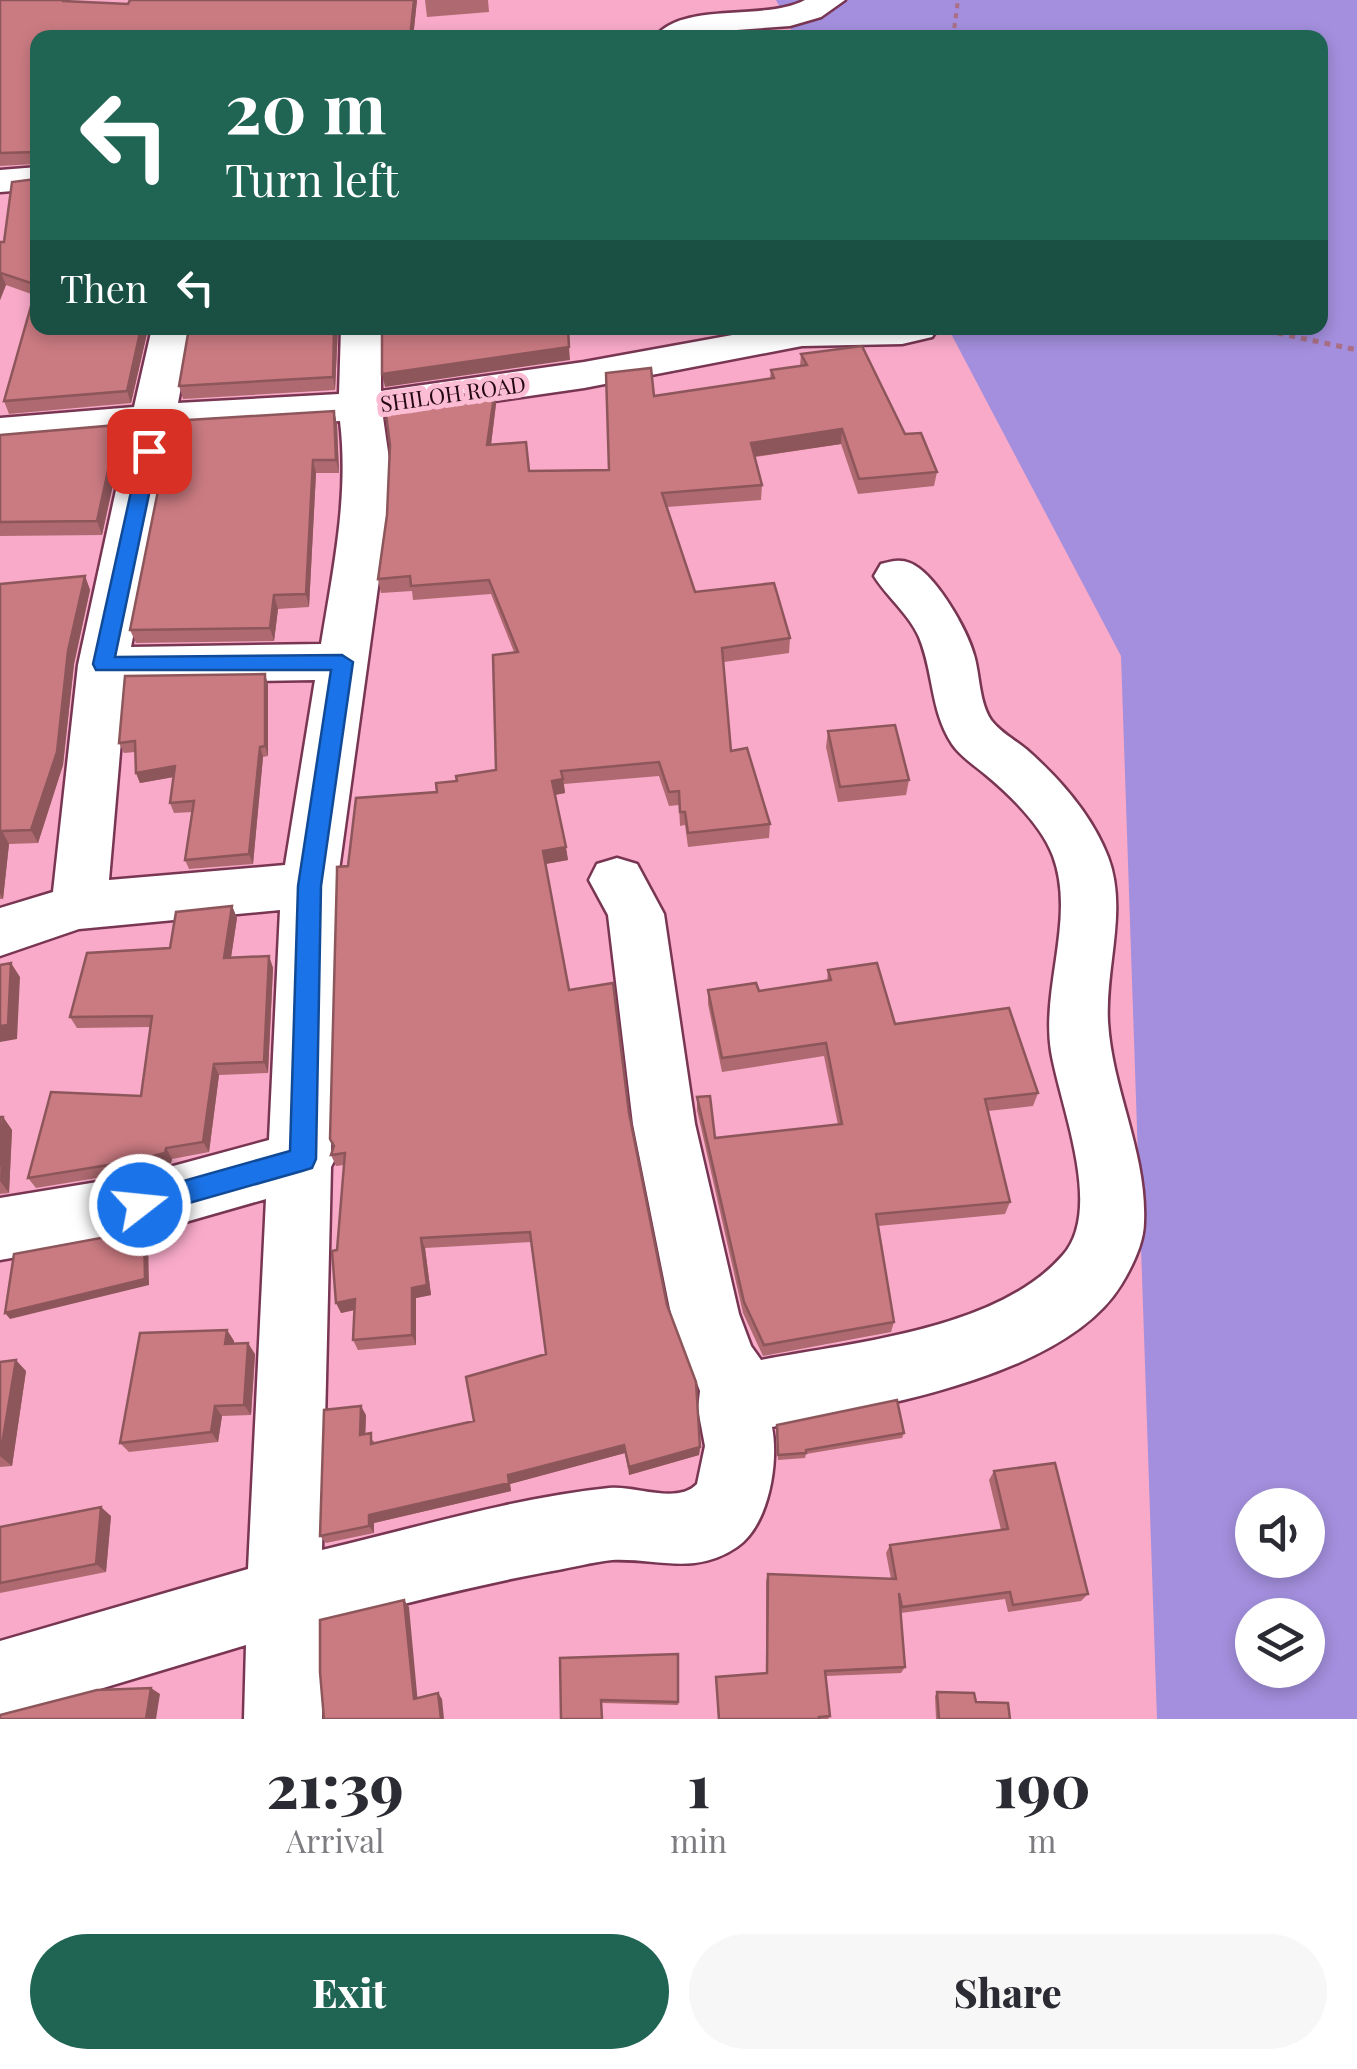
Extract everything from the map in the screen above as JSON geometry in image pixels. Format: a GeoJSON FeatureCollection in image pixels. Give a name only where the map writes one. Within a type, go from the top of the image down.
{"type":"FeatureCollection","features":[{"type":"Feature","properties":{"kind":"street"},"geometry":{"type":"LineString","coordinates":[[680,30],[704,22],[791,18],[811,13],[828,0]]}},
{"type":"Feature","properties":{"kind":"street"},"geometry":{"type":"LineString","coordinates":[[0,180],[30,178]]}},
{"type":"Feature","properties":{"kind":"street"},"geometry":{"type":"LineString","coordinates":[[79,906],[104,664],[171,335]]}},
{"type":"Feature","properties":{"kind":"street"},"geometry":{"type":"LineString","coordinates":[[284,1719],[284,1596],[310,886],[363,530],[367,459],[360,407],[361,335]]}},
{"type":"Feature","properties":{"kind":"street","name":"SHILOH ROAD"},"geometry":{"type":"LineString","coordinates":[[0,432],[307,407],[360,407],[584,375],[797,335]]}},
{"type":"Feature","properties":{"kind":"street"},"geometry":{"type":"LineString","coordinates":[[735,1400],[950,1352],[1016,1330],[1056,1307],[1080,1286],[1104,1250],[1112,1224],[1106,1168],[1078,1025],[1086,918],[1082,861],[1047,806],[968,726],[959,704],[946,643],[933,618],[898,576]]}},
{"type":"Feature","properties":{"kind":"street"},"geometry":{"type":"LineString","coordinates":[[104,664],[342,662]]}},
{"type":"Feature","properties":{"kind":"street"},"geometry":{"type":"LineString","coordinates":[[0,1680],[284,1596],[516,1541],[612,1524],[683,1530],[712,1521],[728,1504],[740,1446],[733,1409],[736,1382],[725,1368],[705,1314],[664,1124],[636,914],[617,880]]}},
{"type":"Feature","properties":{"kind":"street"},"geometry":{"type":"LineString","coordinates":[[0,932],[79,906],[310,886]]}},
{"type":"Feature","properties":{"kind":"street"},"geometry":{"type":"LineString","coordinates":[[0,1229],[140,1205],[302,1159]]}},
{"type":"Feature","properties":{"kind":"path"},"geometry":{"type":"LineString","coordinates":[[955,30],[958,0]]}},
{"type":"Feature","properties":{"kind":"path"},"geometry":{"type":"LineString","coordinates":[[1283,335],[1355,352]]}},
{"type":"Feature","properties":{"kind":"shaded area"},"geometry":{"type":"Polygon","coordinates":[[[776,0],[1357,0],[1357,1719],[1157,1719],[1121,656],[952,335],[1328,335],[1328,30],[791,30],[776,0]]]}},
{"type":"Feature","properties":{"kind":"building"},"geometry":{"type":"Polygon","coordinates":[[[0,0],[128,4],[130,0],[414,0],[411,30],[30,30],[30,152],[0,153],[0,0]]]}},
{"type":"Feature","properties":{"kind":"building"},"geometry":{"type":"Polygon","coordinates":[[[30,180],[30,283],[1,273],[0,276],[0,242],[4,242],[12,182],[30,180]]]}},
{"type":"Feature","properties":{"kind":"building"},"geometry":{"type":"Polygon","coordinates":[[[30,310],[30,335],[139,335],[127,391],[4,401],[30,310]]]}},
{"type":"Feature","properties":{"kind":"building"},"geometry":{"type":"Polygon","coordinates":[[[188,335],[334,335],[333,377],[179,386],[188,335]]]}},
{"type":"Feature","properties":{"kind":"building"},"geometry":{"type":"Polygon","coordinates":[[[382,335],[568,335],[569,347],[382,374],[382,335]]]}},
{"type":"Feature","properties":{"kind":"building"},"geometry":{"type":"Polygon","coordinates":[[[862,346],[905,434],[921,433],[937,472],[859,479],[842,429],[751,443],[762,485],[662,493],[695,592],[774,583],[790,638],[722,648],[731,751],[747,748],[770,824],[688,833],[685,812],[680,812],[679,791],[669,792],[659,762],[561,771],[563,779],[552,781],[566,847],[543,851],[569,990],[613,983],[629,1113],[667,1305],[696,1382],[700,1447],[629,1467],[624,1445],[508,1475],[509,1483],[369,1515],[369,1526],[320,1536],[324,1410],[361,1406],[360,1435],[371,1433],[371,1444],[474,1421],[466,1377],[546,1354],[530,1232],[421,1238],[427,1285],[412,1288],[412,1335],[353,1340],[355,1299],[336,1303],[332,1251],[337,1250],[345,1153],[331,1155],[334,1146],[330,1139],[337,867],[348,866],[356,798],[437,792],[436,783],[496,770],[493,655],[518,652],[489,580],[411,586],[410,576],[378,579],[387,515],[390,445],[385,406],[495,390],[487,445],[526,442],[529,471],[609,470],[606,373],[651,368],[654,396],[774,378],[771,370],[807,365],[801,354],[862,346]]]}},
{"type":"Feature","properties":{"kind":"building"},"geometry":{"type":"Polygon","coordinates":[[[334,411],[336,460],[313,460],[306,594],[274,595],[270,628],[130,630],[172,421],[334,411]]]}},
{"type":"Feature","properties":{"kind":"building"},"geometry":{"type":"Polygon","coordinates":[[[118,425],[97,521],[0,522],[0,435],[118,425]]]}},
{"type":"Feature","properties":{"kind":"building"},"geometry":{"type":"Polygon","coordinates":[[[85,576],[68,651],[57,752],[31,830],[2,831],[0,847],[0,584],[85,576]]]}},
{"type":"Feature","properties":{"kind":"building"},"geometry":{"type":"Polygon","coordinates":[[[265,674],[265,746],[260,747],[249,854],[185,860],[194,801],[170,803],[175,766],[136,773],[135,741],[119,743],[125,676],[265,674]]]}},
{"type":"Feature","properties":{"kind":"building"},"geometry":{"type":"Polygon","coordinates":[[[895,725],[909,780],[840,787],[828,731],[895,725]]]}},
{"type":"Feature","properties":{"kind":"building"},"geometry":{"type":"Polygon","coordinates":[[[232,906],[224,958],[269,956],[264,1062],[214,1064],[203,1142],[166,1148],[165,1153],[133,1161],[28,1178],[51,1092],[141,1096],[152,1016],[70,1017],[87,953],[170,948],[176,912],[232,906]]]}},
{"type":"Feature","properties":{"kind":"building"},"geometry":{"type":"Polygon","coordinates":[[[11,963],[8,1025],[0,1026],[0,965],[11,963]]]}},
{"type":"Feature","properties":{"kind":"building"},"geometry":{"type":"Polygon","coordinates":[[[877,963],[895,1024],[1009,1008],[1038,1093],[985,1099],[1010,1202],[876,1214],[894,1322],[764,1345],[744,1302],[697,1097],[710,1096],[715,1138],[842,1124],[826,1043],[722,1058],[708,990],[756,983],[759,991],[831,980],[828,970],[877,963]]]}},
{"type":"Feature","properties":{"kind":"building"},"geometry":{"type":"Polygon","coordinates":[[[0,1117],[3,1117],[0,1167],[0,1117]]]}},
{"type":"Feature","properties":{"kind":"building"},"geometry":{"type":"Polygon","coordinates":[[[144,1230],[145,1279],[5,1313],[14,1254],[144,1230]]]}},
{"type":"Feature","properties":{"kind":"building"},"geometry":{"type":"Polygon","coordinates":[[[227,1330],[225,1344],[248,1343],[244,1405],[215,1406],[211,1432],[120,1443],[140,1333],[227,1330]]]}},
{"type":"Feature","properties":{"kind":"building"},"geometry":{"type":"Polygon","coordinates":[[[16,1360],[0,1456],[0,1362],[16,1360]]]}},
{"type":"Feature","properties":{"kind":"building"},"geometry":{"type":"Polygon","coordinates":[[[897,1400],[904,1433],[778,1455],[777,1425],[897,1400]]]}},
{"type":"Feature","properties":{"kind":"building"},"geometry":{"type":"Polygon","coordinates":[[[1055,1463],[1088,1594],[1013,1605],[1010,1592],[902,1607],[899,1593],[905,1667],[825,1671],[830,1716],[820,1719],[719,1719],[716,1677],[767,1673],[768,1574],[896,1579],[890,1545],[1008,1529],[994,1471],[1055,1463]]]}},
{"type":"Feature","properties":{"kind":"building"},"geometry":{"type":"Polygon","coordinates":[[[101,1507],[96,1564],[0,1583],[0,1527],[101,1507]]]}},
{"type":"Feature","properties":{"kind":"building"},"geometry":{"type":"Polygon","coordinates":[[[404,1600],[414,1699],[438,1693],[441,1719],[324,1719],[320,1620],[404,1600]]]}},
{"type":"Feature","properties":{"kind":"building"},"geometry":{"type":"Polygon","coordinates":[[[678,1654],[678,1702],[601,1700],[602,1719],[561,1719],[560,1658],[678,1654]]]}},
{"type":"Feature","properties":{"kind":"building"},"geometry":{"type":"Polygon","coordinates":[[[151,1688],[146,1719],[0,1719],[0,1715],[97,1690],[151,1688]]]}},
{"type":"Feature","properties":{"kind":"building"},"geometry":{"type":"Polygon","coordinates":[[[937,1692],[974,1693],[976,1702],[1008,1703],[1010,1719],[939,1719],[937,1692]]]}},
{"type":"Feature","properties":{"kind":"route"},"geometry":{"type":"LineString","coordinates":[[140,1205],[302,1159],[310,886],[342,662],[104,664],[149,451]]}}]}
